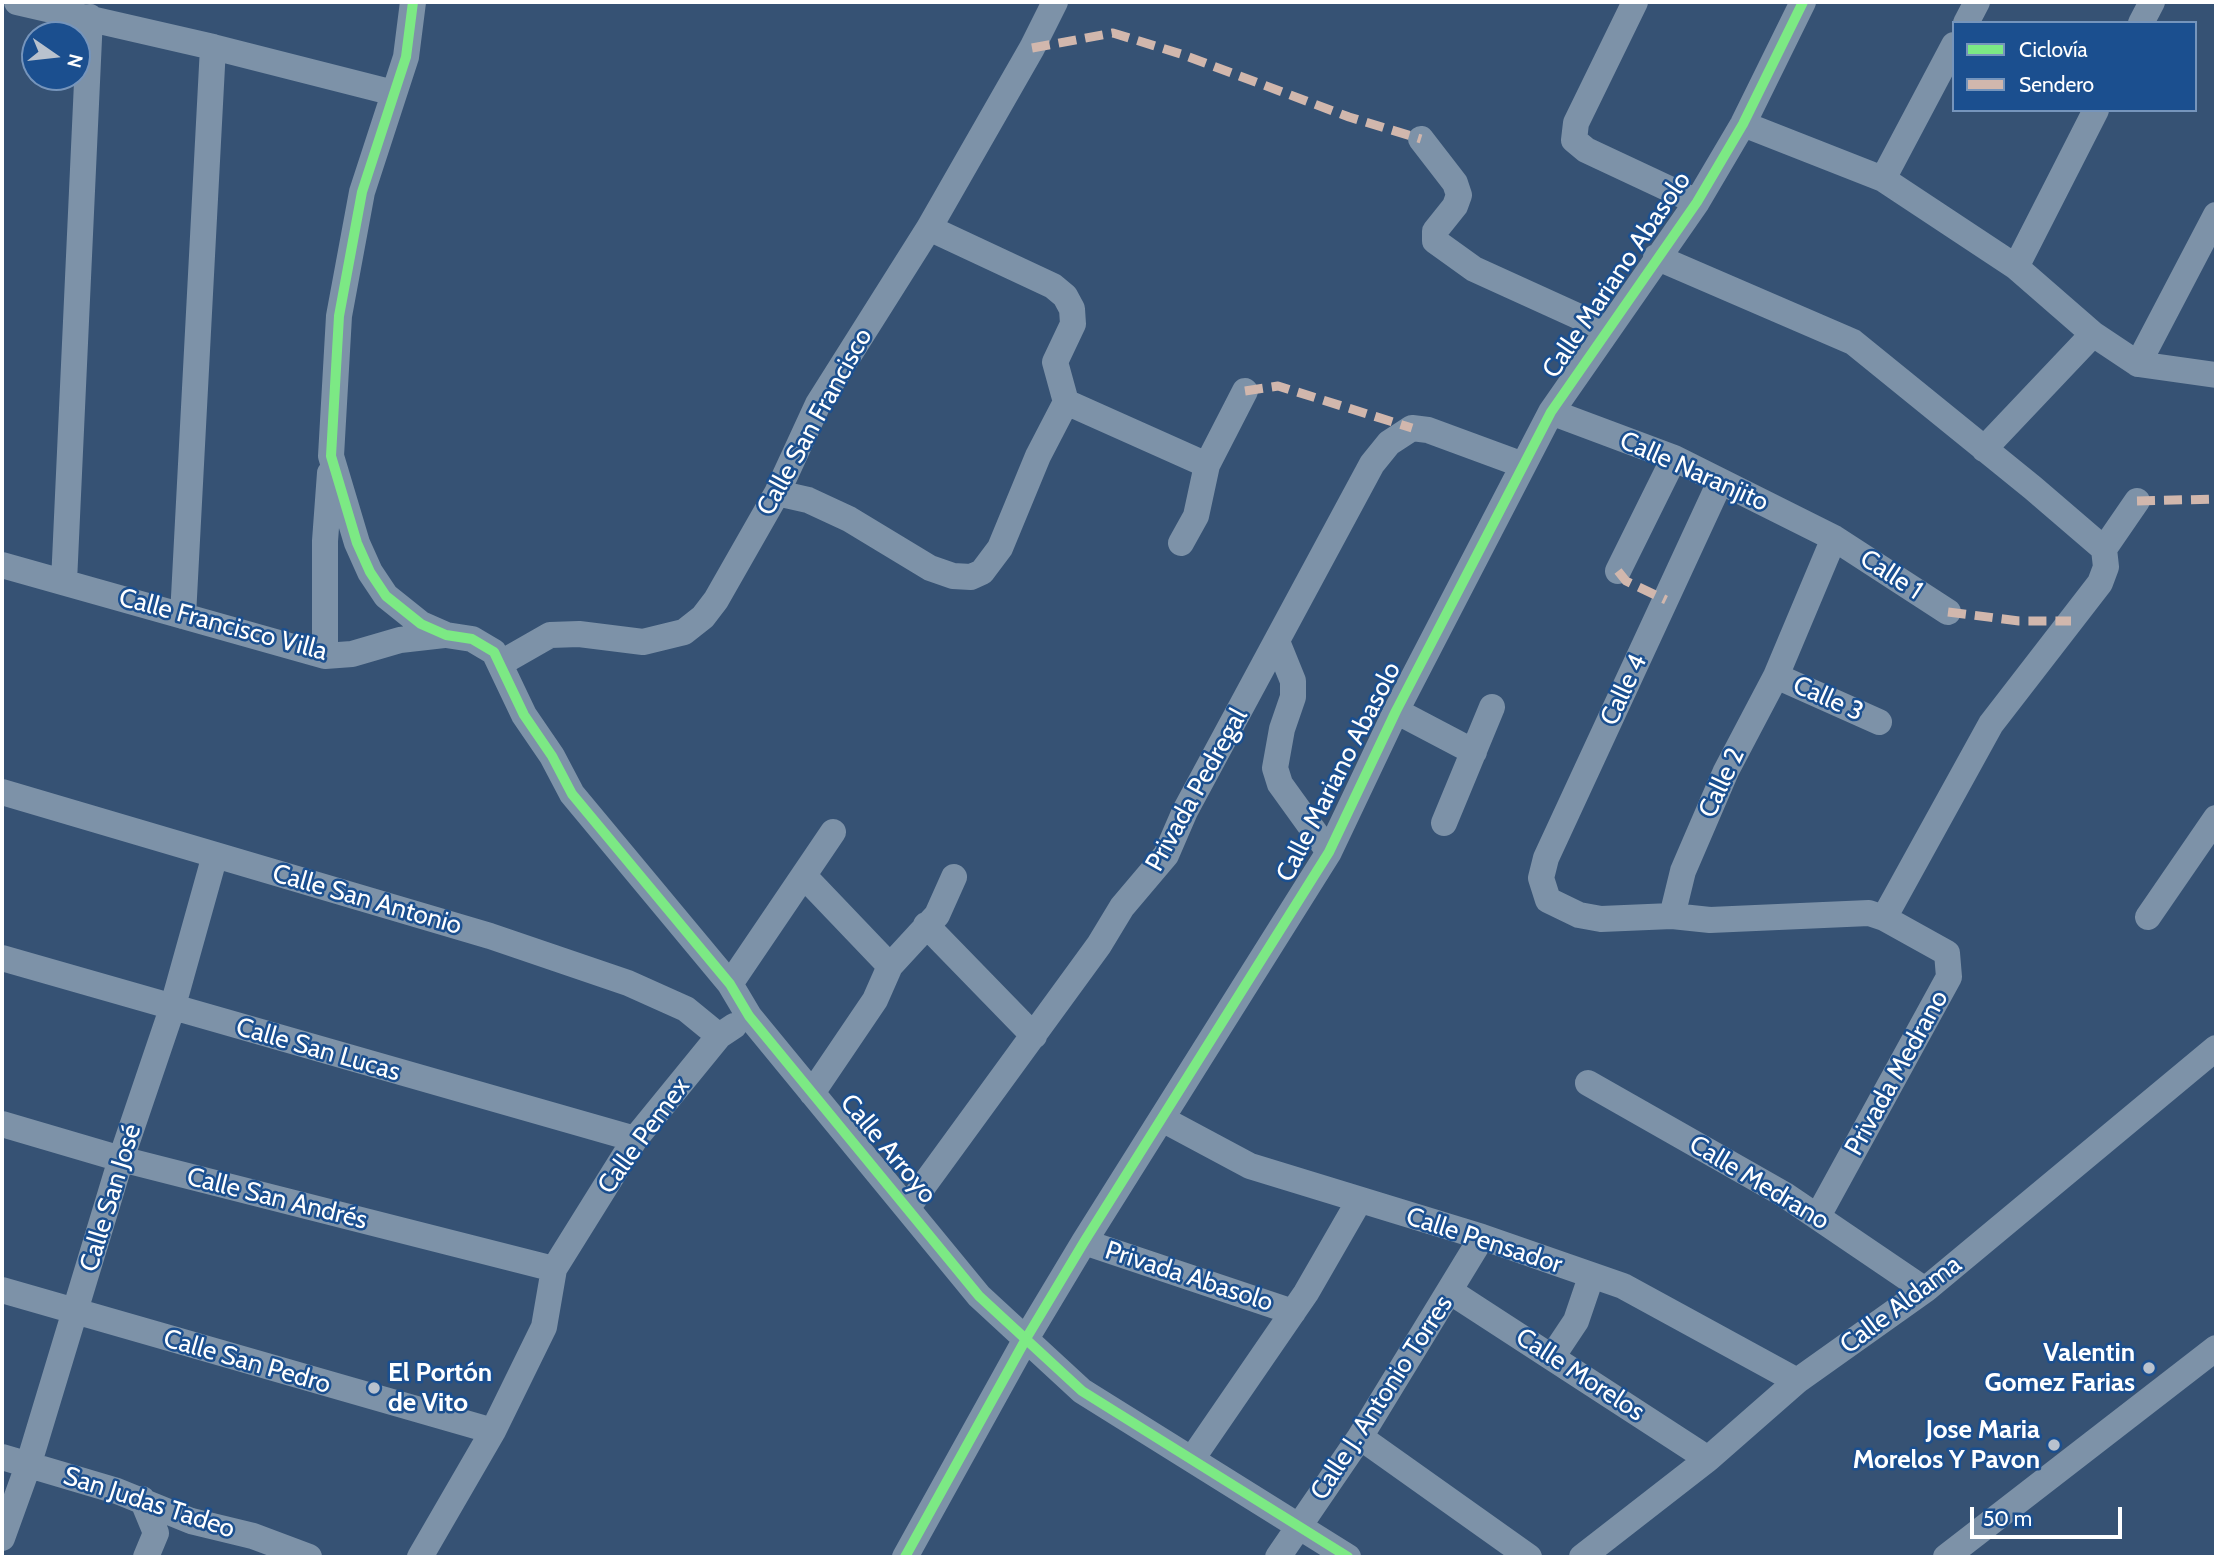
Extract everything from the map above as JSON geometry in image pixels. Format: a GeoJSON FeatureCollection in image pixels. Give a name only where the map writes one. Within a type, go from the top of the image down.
{"type":"FeatureCollection","features":[{"type":"Feature","properties":{"kind":"street"},"geometry":{"type":"LineString","coordinates":[[18,2],[90,17],[394,93]]}},
{"type":"Feature","properties":{"kind":"street"},"geometry":{"type":"LineString","coordinates":[[325,656],[325,541],[339,316],[348,253],[362,192],[412,30],[413,2]]}},
{"type":"Feature","properties":{"kind":"street","name":"Calle San Francisco"},"geometry":{"type":"LineString","coordinates":[[501,663],[550,635],[579,634],[643,642],[684,632],[703,617],[716,600],[777,492],[818,404],[929,228],[1032,48],[1055,2]]}},
{"type":"Feature","properties":{"kind":"street"},"geometry":{"type":"LineString","coordinates":[[1635,2],[1576,123],[1574,140],[1586,150],[1697,202]]}},
{"type":"Feature","properties":{"kind":"street","name":"Calle Mariano Abasolo"},"geometry":{"type":"LineString","coordinates":[[905,1557],[1027,1337],[1084,1242],[1164,1120],[1329,852],[1396,711],[1551,412],[1656,257],[1697,202],[1743,124],[1803,2]]}},
{"type":"Feature","properties":{"kind":"street"},"geometry":{"type":"LineString","coordinates":[[1967,21],[1977,2]]}},
{"type":"Feature","properties":{"kind":"street"},"geometry":{"type":"LineString","coordinates":[[2142,21],[2152,2]]}},
{"type":"Feature","properties":{"kind":"street"},"geometry":{"type":"LineString","coordinates":[[64,582],[90,17]]}},
{"type":"Feature","properties":{"kind":"street"},"geometry":{"type":"LineString","coordinates":[[183,616],[213,47]]}},
{"type":"Feature","properties":{"kind":"street"},"geometry":{"type":"LineString","coordinates":[[1883,179],[1952,49]]}},
{"type":"Feature","properties":{"kind":"street"},"geometry":{"type":"LineString","coordinates":[[2016,267],[2095,112]]}},
{"type":"Feature","properties":{"kind":"street"},"geometry":{"type":"LineString","coordinates":[[1743,124],[1883,179],[2016,267],[2093,334],[2138,363],[2216,375]]}},
{"type":"Feature","properties":{"kind":"street"},"geometry":{"type":"LineString","coordinates":[[1421,139],[1455,183],[1459,195],[1455,206],[1435,231],[1435,241],[1474,269],[1606,329]]}},
{"type":"Feature","properties":{"kind":"street"},"geometry":{"type":"LineString","coordinates":[[2138,363],[2216,215]]}},
{"type":"Feature","properties":{"kind":"street"},"geometry":{"type":"LineString","coordinates":[[777,492],[808,500],[849,519],[930,568],[953,576],[971,578],[990,564],[1000,548],[1038,456],[1066,402],[1055,362],[1073,324],[1072,309],[1065,296],[1040,279],[929,228]]}},
{"type":"Feature","properties":{"kind":"street"},"geometry":{"type":"LineString","coordinates":[[1656,257],[1853,342],[2104,550],[2106,558],[2104,575],[1991,724],[1965,766],[1884,918],[1853,912],[1710,920],[1672,916]]}},
{"type":"Feature","properties":{"kind":"street"},"geometry":{"type":"LineString","coordinates":[[1984,449],[2093,334]]}},
{"type":"Feature","properties":{"kind":"street"},"geometry":{"type":"LineString","coordinates":[[1181,543],[1196,516],[1207,465],[1245,391]]}},
{"type":"Feature","properties":{"kind":"street"},"geometry":{"type":"LineString","coordinates":[[1066,402],[1207,465]]}},
{"type":"Feature","properties":{"kind":"street","name":"Calle Naranjito"},"geometry":{"type":"LineString","coordinates":[[1551,412],[1674,458],[1834,538]]}},
{"type":"Feature","properties":{"kind":"street","name":"Privada Pedregal"},"geometry":{"type":"LineString","coordinates":[[908,1207],[1099,945],[1122,907],[1166,855],[1185,811],[1278,644],[1372,464],[1389,443],[1412,428],[1448,436],[1523,465]]}},
{"type":"Feature","properties":{"kind":"street"},"geometry":{"type":"LineString","coordinates":[[331,456],[357,543],[370,572],[386,596],[404,612],[446,635],[485,645],[501,663]]}},
{"type":"Feature","properties":{"kind":"street"},"geometry":{"type":"LineString","coordinates":[[1618,570],[1674,458]]}},
{"type":"Feature","properties":{"kind":"street","name":"Calle 4"},"geometry":{"type":"LineString","coordinates":[[1672,916],[1601,919],[1561,909],[1548,901],[1541,878],[1546,858],[1720,482]]}},
{"type":"Feature","properties":{"kind":"street"},"geometry":{"type":"LineString","coordinates":[[2104,550],[2137,501]]}},
{"type":"Feature","properties":{"kind":"street","name":"Calle 1"},"geometry":{"type":"LineString","coordinates":[[1834,538],[1948,612]]}},
{"type":"Feature","properties":{"kind":"street","name":"Calle 2"},"geometry":{"type":"LineString","coordinates":[[1672,916],[1683,871],[1726,771],[1776,676],[1834,538]]}},
{"type":"Feature","properties":{"kind":"street","name":"Calle Francisco Villa"},"geometry":{"type":"LineString","coordinates":[[2,565],[325,656],[352,654],[400,640],[446,635]]}},
{"type":"Feature","properties":{"kind":"street"},"geometry":{"type":"LineString","coordinates":[[1278,644],[1290,673],[1293,696],[1282,729],[1275,768],[1280,784],[1329,852]]}},
{"type":"Feature","properties":{"kind":"street","name":"Calle Arroyo"},"geometry":{"type":"LineString","coordinates":[[501,663],[524,715],[552,756],[572,794],[730,984],[749,1016],[979,1296],[1027,1337],[1082,1391],[1348,1557]]}},
{"type":"Feature","properties":{"kind":"street","name":"Calle 3"},"geometry":{"type":"LineString","coordinates":[[1776,676],[1879,722]]}},
{"type":"Feature","properties":{"kind":"street"},"geometry":{"type":"LineString","coordinates":[[1444,823],[1492,707]]}},
{"type":"Feature","properties":{"kind":"street"},"geometry":{"type":"LineString","coordinates":[[1396,711],[1474,752]]}},
{"type":"Feature","properties":{"kind":"street","name":"Calle San Antonio"},"geometry":{"type":"LineString","coordinates":[[2,792],[490,936],[628,983],[686,1009],[719,1037]]}},
{"type":"Feature","properties":{"kind":"street"},"geometry":{"type":"LineString","coordinates":[[2148,917],[2216,818]]}},
{"type":"Feature","properties":{"kind":"street"},"geometry":{"type":"LineString","coordinates":[[730,984],[833,832]]}},
{"type":"Feature","properties":{"kind":"street","name":"Calle San José"},"geometry":{"type":"LineString","coordinates":[[2,1538],[16,1483],[77,1313],[121,1159],[172,1009],[215,855]]}},
{"type":"Feature","properties":{"kind":"street"},"geometry":{"type":"LineString","coordinates":[[804,876],[890,966]]}},
{"type":"Feature","properties":{"kind":"street"},"geometry":{"type":"LineString","coordinates":[[812,1093],[875,1000],[890,966],[937,915],[954,877]]}},
{"type":"Feature","properties":{"kind":"street","name":"Privada Medrano"},"geometry":{"type":"LineString","coordinates":[[1818,1216],[1950,977],[1947,953],[1884,918]]}},
{"type":"Feature","properties":{"kind":"street"},"geometry":{"type":"LineString","coordinates":[[926,925],[1034,1036]]}},
{"type":"Feature","properties":{"kind":"street","name":"Calle San Lucas"},"geometry":{"type":"LineString","coordinates":[[2,958],[172,1009],[635,1139]]}},
{"type":"Feature","properties":{"kind":"street","name":"Calle Pemex"},"geometry":{"type":"LineString","coordinates":[[554,1269],[635,1139],[719,1037],[749,1016]]}},
{"type":"Feature","properties":{"kind":"street","name":"Calle Aldama"},"geometry":{"type":"LineString","coordinates":[[1582,1557],[1708,1459],[1797,1381],[1925,1290],[2216,1048]]}},
{"type":"Feature","properties":{"kind":"street","name":"Calle Medrano"},"geometry":{"type":"LineString","coordinates":[[1588,1083],[1818,1216],[1925,1290]]}},
{"type":"Feature","properties":{"kind":"street","name":"Calle Pensador"},"geometry":{"type":"LineString","coordinates":[[1164,1120],[1250,1167],[1482,1237],[1647,1297],[1797,1381]]}},
{"type":"Feature","properties":{"kind":"street","name":"Calle San Andrés"},"geometry":{"type":"LineString","coordinates":[[2,1124],[121,1159],[554,1269]]}},
{"type":"Feature","properties":{"kind":"street"},"geometry":{"type":"LineString","coordinates":[[1192,1460],[1293,1311],[1359,1201]]}},
{"type":"Feature","properties":{"kind":"street","name":"Calle J. Antonio Torres"},"geometry":{"type":"LineString","coordinates":[[1278,1557],[1360,1437],[1451,1292],[1482,1237]]}},
{"type":"Feature","properties":{"kind":"street","name":"Privada Abasolo"},"geometry":{"type":"LineString","coordinates":[[1084,1242],[1293,1311]]}},
{"type":"Feature","properties":{"kind":"street"},"geometry":{"type":"LineString","coordinates":[[420,1557],[493,1431],[544,1328],[554,1269]]}},
{"type":"Feature","properties":{"kind":"street"},"geometry":{"type":"LineString","coordinates":[[1552,1357],[1576,1321],[1591,1277]]}},
{"type":"Feature","properties":{"kind":"street","name":"Calle San Pedro"},"geometry":{"type":"LineString","coordinates":[[2,1290],[493,1431]]}},
{"type":"Feature","properties":{"kind":"street","name":"Calle Morelos"},"geometry":{"type":"LineString","coordinates":[[1451,1292],[1708,1459]]}},
{"type":"Feature","properties":{"kind":"street"},"geometry":{"type":"LineString","coordinates":[[1946,1557],[2216,1348]]}},
{"type":"Feature","properties":{"kind":"street"},"geometry":{"type":"LineString","coordinates":[[1360,1437],[1529,1557]]}},
{"type":"Feature","properties":{"kind":"street","name":"San Judas Tadeo"},"geometry":{"type":"LineString","coordinates":[[2,1457],[16,1483],[142,1499],[191,1521],[253,1536],[309,1557]]}},
{"type":"Feature","properties":{"kind":"street"},"geometry":{"type":"LineString","coordinates":[[142,1499],[151,1545],[191,1521]]}},
{"type":"Feature","properties":{"kind":"marked path"},"geometry":{"type":"LineString","coordinates":[[1032,48],[1113,33],[1181,54],[1349,117],[1421,139]]}},
{"type":"Feature","properties":{"kind":"marked path"},"geometry":{"type":"LineString","coordinates":[[1245,391],[1278,386],[1412,428]]}},
{"type":"Feature","properties":{"kind":"marked path"},"geometry":{"type":"LineString","coordinates":[[2137,501],[2216,499]]}},
{"type":"Feature","properties":{"kind":"marked path"},"geometry":{"type":"LineString","coordinates":[[1618,571],[1626,581],[1666,600]]}},
{"type":"Feature","properties":{"kind":"marked path"},"geometry":{"type":"LineString","coordinates":[[1948,612],[2019,621],[2071,621]]}},
{"type":"Feature","properties":{"kind":"cycle path"},"geometry":{"type":"LineString","coordinates":[[413,2],[406,57],[362,192],[339,316],[331,456],[357,543],[370,572],[386,596],[421,624],[446,635],[472,639],[494,652],[524,715],[552,756],[572,794],[730,984],[749,1016],[979,1296],[1082,1391],[1348,1557]]}},
{"type":"Feature","properties":{"kind":"cycle path"},"geometry":{"type":"LineString","coordinates":[[905,1557],[1027,1337],[1084,1242],[1329,852],[1396,711],[1551,412],[1697,202],[1743,124],[1803,2]]}},
{"type":"Feature","properties":{"kind":"place","name":"Valentin Gomez Farias"},"geometry":{"type":"Point","coordinates":[2149,1368]}},
{"type":"Feature","properties":{"kind":"place","name":"El Portón de Vito"},"geometry":{"type":"Point","coordinates":[374,1388]}},
{"type":"Feature","properties":{"kind":"place","name":"Jose Maria Morelos Y Pavon"},"geometry":{"type":"Point","coordinates":[2054,1445]}}]}
